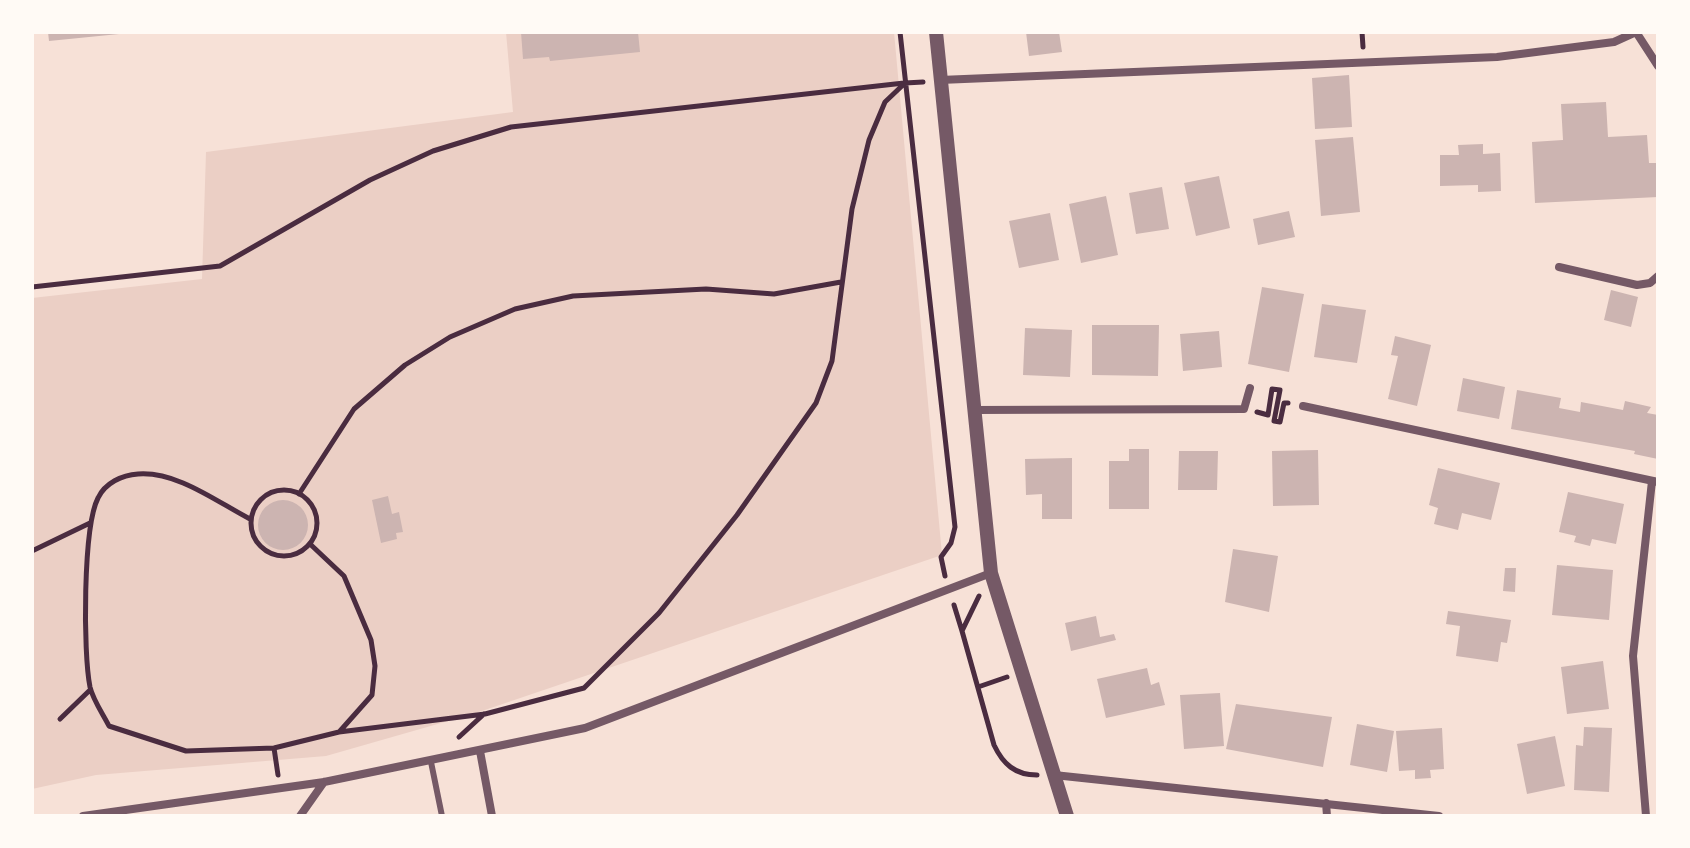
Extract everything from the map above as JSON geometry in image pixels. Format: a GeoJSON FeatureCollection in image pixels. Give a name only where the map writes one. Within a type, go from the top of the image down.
{"type":"FeatureCollection","features":[{"type":"Feature","properties":{"kind":"street"},"geometry":{"type":"LineString","coordinates":[[936,32],[991,573],[1067,816]]}},
{"type":"Feature","properties":{"kind":"street"},"geometry":{"type":"LineString","coordinates":[[940,80],[1497,57],[1614,42],[1636,32],[1658,66]]}},
{"type":"Feature","properties":{"kind":"street"},"geometry":{"type":"LineString","coordinates":[[1559,267],[1637,285],[1650,283],[1658,276]]}},
{"type":"Feature","properties":{"kind":"street"},"geometry":{"type":"LineString","coordinates":[[974,410],[1244,409],[1250,388]]}},
{"type":"Feature","properties":{"kind":"street"},"geometry":{"type":"LineString","coordinates":[[1303,406],[1655,481],[1633,656],[1646,816]]}},
{"type":"Feature","properties":{"kind":"street"},"geometry":{"type":"LineString","coordinates":[[83,816],[324,782],[585,728],[991,573]]}},
{"type":"Feature","properties":{"kind":"street"},"geometry":{"type":"LineString","coordinates":[[480,751],[492,816]]}},
{"type":"Feature","properties":{"kind":"street"},"geometry":{"type":"LineString","coordinates":[[1054,775],[1439,816]]}},
{"type":"Feature","properties":{"kind":"street"},"geometry":{"type":"LineString","coordinates":[[300,816],[324,782]]}},
{"type":"Feature","properties":{"kind":"street"},"geometry":{"type":"LineString","coordinates":[[1326,803],[1327,816]]}},
{"type":"Feature","properties":{"kind":"lane"},"geometry":{"type":"LineString","coordinates":[[431,762],[442,816]]}},
{"type":"Feature","properties":{"kind":"path"},"geometry":{"type":"LineString","coordinates":[[900,32],[955,527],[951,543],[941,557],[1002,762],[1024,775],[1054,775]]}},
{"type":"Feature","properties":{"kind":"path"},"geometry":{"type":"LineString","coordinates":[[32,287],[220,266],[370,180],[433,151],[511,127],[940,80]]}},
{"type":"Feature","properties":{"kind":"path"},"geometry":{"type":"LineString","coordinates":[[250,519],[191,487],[159,475],[137,474],[113,480],[98,498],[91,523],[87,641],[90,690],[109,726],[186,751],[274,748],[339,732],[485,714],[584,688],[659,613],[793,439],[816,403],[832,361],[852,209],[869,140],[885,102],[905,83]]}},
{"type":"Feature","properties":{"kind":"path"},"geometry":{"type":"LineString","coordinates":[[299,494],[354,409],[405,365],[450,337],[515,309],[573,296],[706,289],[774,294],[841,282]]}},
{"type":"Feature","properties":{"kind":"path"},"geometry":{"type":"LineString","coordinates":[[1268,415],[1272,389],[1280,390],[1274,421]]}},
{"type":"Feature","properties":{"kind":"path"},"geometry":{"type":"LineString","coordinates":[[289,490],[299,494],[315,511],[316,534],[310,544],[298,553],[284,557],[270,554],[259,546],[252,533],[250,519],[260,500],[268,493],[289,490]]}},
{"type":"Feature","properties":{"kind":"path"},"geometry":{"type":"LineString","coordinates":[[32,551],[91,523]]}},
{"type":"Feature","properties":{"kind":"path"},"geometry":{"type":"LineString","coordinates":[[310,544],[344,576],[371,640],[375,666],[372,695],[339,732]]}},
{"type":"Feature","properties":{"kind":"path"},"geometry":{"type":"LineString","coordinates":[[962,631],[991,573]]}},
{"type":"Feature","properties":{"kind":"path"},"geometry":{"type":"LineString","coordinates":[[978,687],[1021,673]]}},
{"type":"Feature","properties":{"kind":"path"},"geometry":{"type":"LineString","coordinates":[[60,719],[90,690]]}},
{"type":"Feature","properties":{"kind":"shaded area"},"geometry":{"type":"Polygon","coordinates":[[[506,32],[894,32],[942,555],[476,713],[326,756],[96,775],[32,789],[32,298],[202,279],[206,152],[513,112],[506,32]]]}},
{"type":"Feature","properties":{"kind":"building"},"geometry":{"type":"Polygon","coordinates":[[[48,32],[119,32],[119,34],[49,41],[48,32]]]}},
{"type":"Feature","properties":{"kind":"building"},"geometry":{"type":"Polygon","coordinates":[[[521,32],[638,32],[640,52],[550,61],[549,57],[523,59],[521,32]]]}},
{"type":"Feature","properties":{"kind":"building"},"geometry":{"type":"Polygon","coordinates":[[[1026,32],[1059,32],[1062,52],[1029,56],[1026,32]]]}},
{"type":"Feature","properties":{"kind":"building"},"geometry":{"type":"Polygon","coordinates":[[[1349,75],[1352,127],[1315,129],[1312,78],[1349,75]]]}},
{"type":"Feature","properties":{"kind":"building"},"geometry":{"type":"Polygon","coordinates":[[[1606,102],[1608,137],[1647,135],[1649,163],[1658,163],[1658,197],[1535,203],[1532,142],[1563,140],[1561,104],[1606,102]]]}},
{"type":"Feature","properties":{"kind":"building"},"geometry":{"type":"Polygon","coordinates":[[[1353,137],[1360,212],[1321,216],[1315,140],[1353,137]]]}},
{"type":"Feature","properties":{"kind":"building"},"geometry":{"type":"Polygon","coordinates":[[[1483,144],[1483,154],[1500,153],[1501,191],[1478,192],[1478,185],[1440,186],[1440,155],[1459,155],[1458,145],[1483,144]]]}},
{"type":"Feature","properties":{"kind":"building"},"geometry":{"type":"Polygon","coordinates":[[[1219,176],[1230,228],[1196,236],[1184,183],[1219,176]]]}},
{"type":"Feature","properties":{"kind":"building"},"geometry":{"type":"Polygon","coordinates":[[[1162,187],[1169,229],[1136,234],[1129,193],[1162,187]]]}},
{"type":"Feature","properties":{"kind":"building"},"geometry":{"type":"Polygon","coordinates":[[[1106,196],[1118,255],[1081,263],[1069,204],[1106,196]]]}},
{"type":"Feature","properties":{"kind":"building"},"geometry":{"type":"Polygon","coordinates":[[[1289,211],[1295,237],[1258,245],[1253,219],[1289,211]]]}},
{"type":"Feature","properties":{"kind":"building"},"geometry":{"type":"Polygon","coordinates":[[[1050,213],[1059,260],[1019,268],[1009,221],[1050,213]]]}},
{"type":"Feature","properties":{"kind":"building"},"geometry":{"type":"Polygon","coordinates":[[[1262,287],[1304,294],[1289,372],[1248,364],[1262,287]]]}},
{"type":"Feature","properties":{"kind":"building"},"geometry":{"type":"Polygon","coordinates":[[[1611,290],[1638,297],[1631,327],[1604,320],[1611,290]]]}},
{"type":"Feature","properties":{"kind":"building"},"geometry":{"type":"Polygon","coordinates":[[[1322,304],[1366,310],[1357,363],[1314,357],[1322,304]]]}},
{"type":"Feature","properties":{"kind":"building"},"geometry":{"type":"Polygon","coordinates":[[[1092,325],[1159,325],[1158,376],[1092,375],[1092,325]]]}},
{"type":"Feature","properties":{"kind":"building"},"geometry":{"type":"Polygon","coordinates":[[[1025,328],[1072,330],[1070,377],[1023,375],[1025,328]]]}},
{"type":"Feature","properties":{"kind":"building"},"geometry":{"type":"Polygon","coordinates":[[[1219,331],[1222,367],[1183,371],[1180,334],[1219,331]]]}},
{"type":"Feature","properties":{"kind":"building"},"geometry":{"type":"Polygon","coordinates":[[[1395,336],[1431,345],[1417,406],[1388,399],[1398,356],[1391,355],[1395,336]]]}},
{"type":"Feature","properties":{"kind":"building"},"geometry":{"type":"Polygon","coordinates":[[[1463,378],[1505,387],[1499,419],[1457,411],[1463,378]]]}},
{"type":"Feature","properties":{"kind":"building"},"geometry":{"type":"Polygon","coordinates":[[[1517,390],[1561,398],[1559,408],[1580,412],[1581,402],[1623,410],[1625,401],[1651,407],[1647,413],[1658,415],[1658,459],[1634,454],[1635,451],[1511,429],[1517,390]]]}},
{"type":"Feature","properties":{"kind":"building"},"geometry":{"type":"Polygon","coordinates":[[[1129,449],[1149,449],[1149,509],[1109,509],[1109,461],[1129,461],[1129,449]]]}},
{"type":"Feature","properties":{"kind":"building"},"geometry":{"type":"Polygon","coordinates":[[[1318,450],[1319,505],[1273,506],[1272,451],[1318,450]]]}},
{"type":"Feature","properties":{"kind":"building"},"geometry":{"type":"Polygon","coordinates":[[[1179,451],[1218,451],[1217,490],[1178,490],[1179,451]]]}},
{"type":"Feature","properties":{"kind":"building"},"geometry":{"type":"Polygon","coordinates":[[[1072,458],[1072,519],[1042,519],[1042,494],[1026,495],[1025,459],[1072,458]]]}},
{"type":"Feature","properties":{"kind":"building"},"geometry":{"type":"Polygon","coordinates":[[[1438,468],[1500,483],[1491,520],[1462,513],[1458,530],[1434,524],[1438,508],[1429,505],[1438,468]]]}},
{"type":"Feature","properties":{"kind":"building"},"geometry":{"type":"Polygon","coordinates":[[[1568,492],[1624,504],[1616,544],[1592,539],[1590,546],[1574,542],[1576,536],[1559,532],[1568,492]]]}},
{"type":"Feature","properties":{"kind":"building"},"geometry":{"type":"Polygon","coordinates":[[[388,496],[392,514],[399,512],[403,532],[396,533],[397,539],[381,543],[372,500],[388,496]]]}},
{"type":"Feature","properties":{"kind":"building"},"geometry":{"type":"Polygon","coordinates":[[[283,500],[301,507],[308,525],[301,543],[283,550],[265,543],[258,525],[265,507],[283,500]]]}},
{"type":"Feature","properties":{"kind":"building"},"geometry":{"type":"Polygon","coordinates":[[[1233,549],[1278,556],[1269,612],[1225,602],[1233,549]]]}},
{"type":"Feature","properties":{"kind":"building"},"geometry":{"type":"Polygon","coordinates":[[[1557,565],[1613,570],[1609,620],[1552,615],[1557,565]]]}},
{"type":"Feature","properties":{"kind":"building"},"geometry":{"type":"Polygon","coordinates":[[[1505,568],[1516,568],[1515,592],[1503,591],[1505,568]]]}},
{"type":"Feature","properties":{"kind":"building"},"geometry":{"type":"Polygon","coordinates":[[[1448,611],[1511,620],[1507,643],[1501,642],[1498,662],[1456,656],[1460,626],[1446,624],[1448,611]]]}},
{"type":"Feature","properties":{"kind":"building"},"geometry":{"type":"Polygon","coordinates":[[[1096,616],[1100,637],[1114,634],[1116,640],[1071,651],[1065,623],[1096,616]]]}},
{"type":"Feature","properties":{"kind":"building"},"geometry":{"type":"Polygon","coordinates":[[[1603,661],[1609,709],[1567,714],[1561,667],[1603,661]]]}},
{"type":"Feature","properties":{"kind":"building"},"geometry":{"type":"Polygon","coordinates":[[[1147,668],[1151,685],[1159,682],[1165,705],[1106,718],[1097,679],[1147,668]]]}},
{"type":"Feature","properties":{"kind":"building"},"geometry":{"type":"Polygon","coordinates":[[[1220,693],[1224,746],[1184,749],[1180,695],[1220,693]]]}},
{"type":"Feature","properties":{"kind":"building"},"geometry":{"type":"Polygon","coordinates":[[[1236,704],[1332,717],[1323,767],[1226,749],[1236,704]]]}},
{"type":"Feature","properties":{"kind":"building"},"geometry":{"type":"Polygon","coordinates":[[[1357,724],[1394,731],[1387,772],[1350,765],[1357,724]]]}},
{"type":"Feature","properties":{"kind":"building"},"geometry":{"type":"Polygon","coordinates":[[[1584,727],[1612,728],[1609,792],[1574,790],[1576,745],[1583,746],[1584,727]]]}},
{"type":"Feature","properties":{"kind":"building"},"geometry":{"type":"Polygon","coordinates":[[[1442,728],[1444,769],[1430,770],[1431,778],[1415,779],[1415,770],[1399,771],[1396,731],[1442,728]]]}},
{"type":"Feature","properties":{"kind":"building"},"geometry":{"type":"Polygon","coordinates":[[[1555,736],[1565,786],[1527,794],[1517,744],[1555,736]]]}}]}
